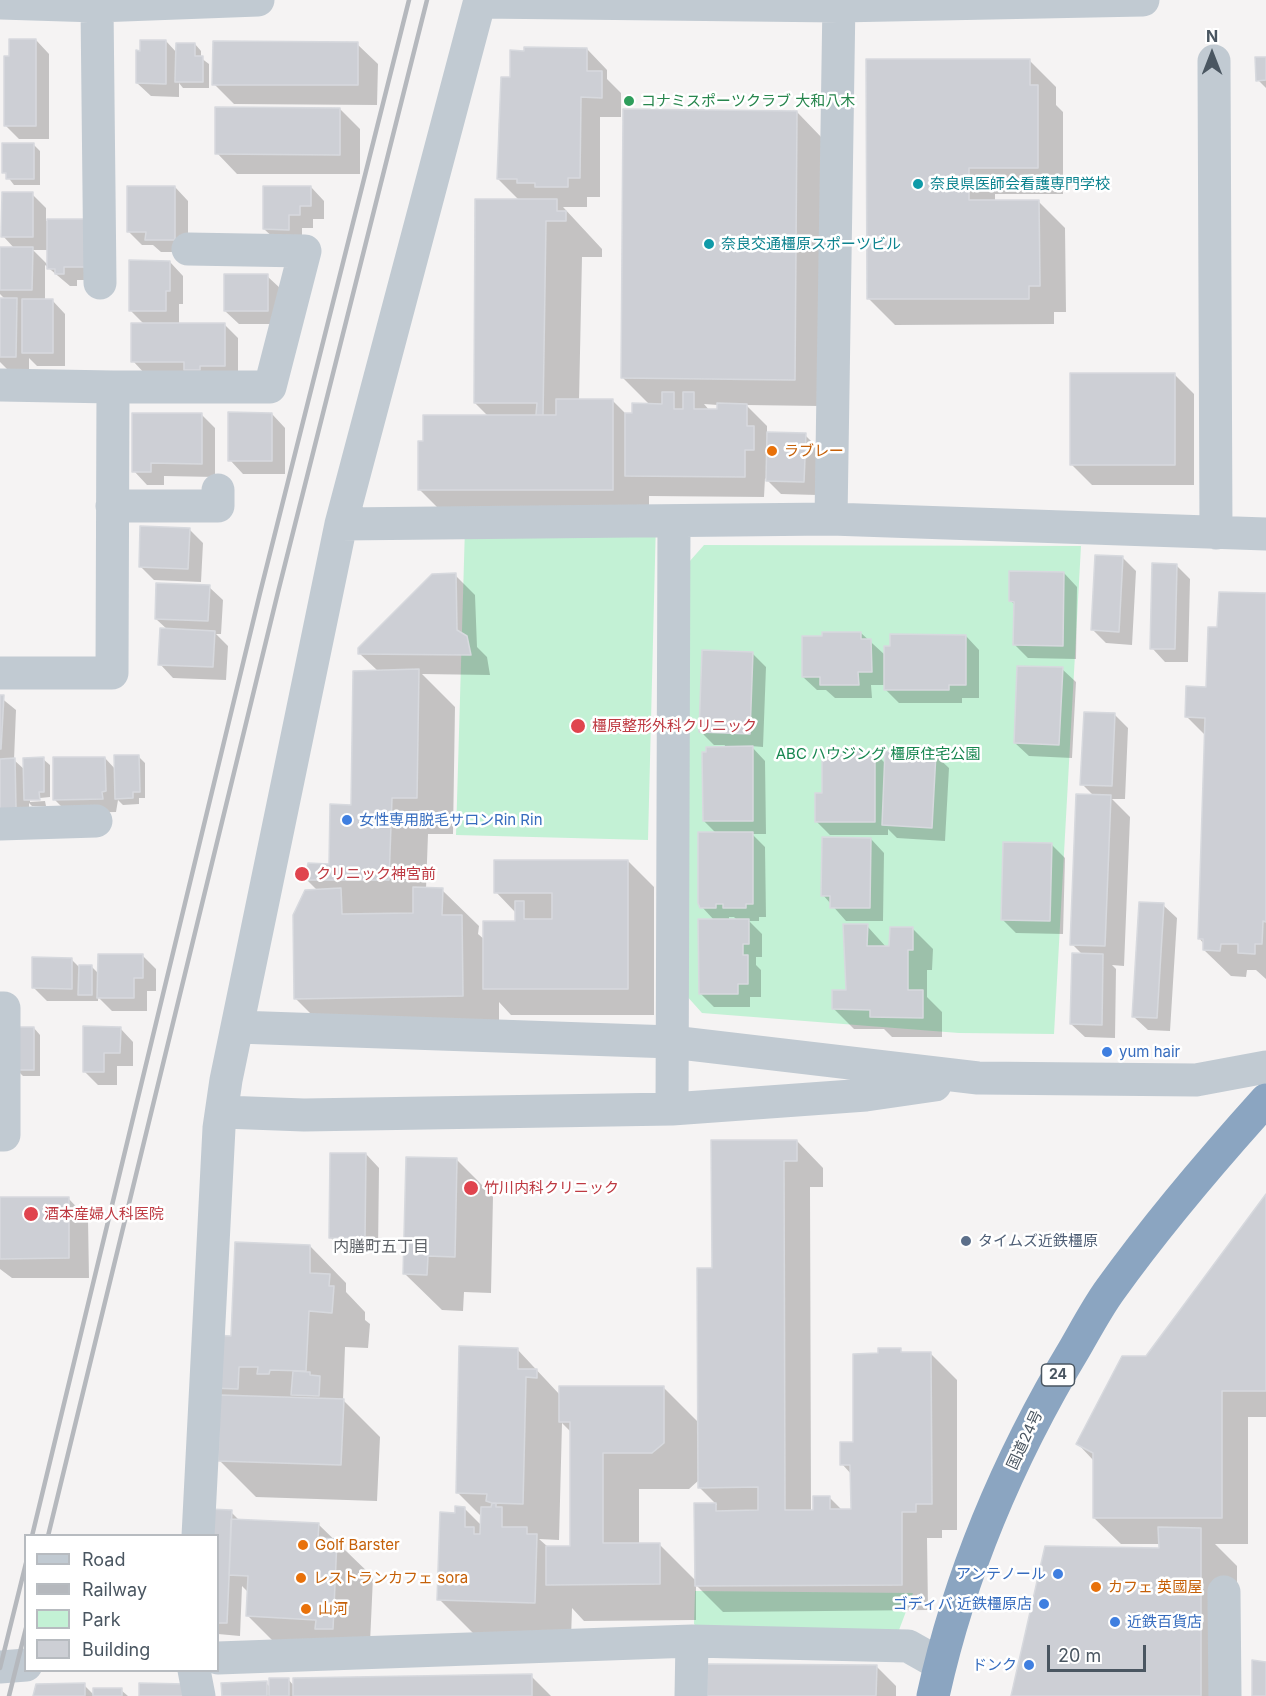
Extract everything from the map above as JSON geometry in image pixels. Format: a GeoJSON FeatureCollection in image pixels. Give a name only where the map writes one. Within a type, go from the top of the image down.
{"type":"FeatureCollection","features":[{"type":"Feature","properties":{"kind":"highway","name":"国道24号"},"geometry":{"type":"LineString","coordinates":[[933,1696],[940,1664],[979,1537],[1047,1394],[1109,1292],[1190,1184],[1266,1100]]}},
{"type":"Feature","properties":{"kind":"street"},"geometry":{"type":"LineString","coordinates":[[0,3],[112,4],[258,0]]}},
{"type":"Feature","properties":{"kind":"street"},"geometry":{"type":"LineString","coordinates":[[198,1534],[219,1128],[237,1027],[341,524],[480,1],[839,3],[1143,0]]}},
{"type":"Feature","properties":{"kind":"street"},"geometry":{"type":"LineString","coordinates":[[831,519],[839,3]]}},
{"type":"Feature","properties":{"kind":"street"},"geometry":{"type":"LineString","coordinates":[[100,283],[112,4]]}},
{"type":"Feature","properties":{"kind":"street"},"geometry":{"type":"LineString","coordinates":[[1214,61],[1216,533]]}},
{"type":"Feature","properties":{"kind":"street"},"geometry":{"type":"LineString","coordinates":[[0,385],[270,387],[305,250],[188,249]]}},
{"type":"Feature","properties":{"kind":"street"},"geometry":{"type":"LineString","coordinates":[[0,673],[112,673],[113,387]]}},
{"type":"Feature","properties":{"kind":"street"},"geometry":{"type":"LineString","coordinates":[[112,506],[218,506],[218,490]]}},
{"type":"Feature","properties":{"kind":"street"},"geometry":{"type":"LineString","coordinates":[[341,524],[831,519],[1266,534]]}},
{"type":"Feature","properties":{"kind":"street"},"geometry":{"type":"LineString","coordinates":[[672,1109],[674,520]]}},
{"type":"Feature","properties":{"kind":"street"},"geometry":{"type":"LineString","coordinates":[[0,824],[96,821]]}},
{"type":"Feature","properties":{"kind":"street"},"geometry":{"type":"LineString","coordinates":[[0,1008],[4,1008],[4,1135],[0,1135]]}},
{"type":"Feature","properties":{"kind":"street"},"geometry":{"type":"LineString","coordinates":[[237,1027],[672,1042],[978,1078],[1196,1080],[1266,1067]]}},
{"type":"Feature","properties":{"kind":"street"},"geometry":{"type":"LineString","coordinates":[[225,1096],[304,1115],[672,1109],[866,1095],[978,1078]]}},
{"type":"Feature","properties":{"kind":"street"},"geometry":{"type":"LineString","coordinates":[[1224,1592],[1225,1696]]}},
{"type":"Feature","properties":{"kind":"street"},"geometry":{"type":"LineString","coordinates":[[219,1658],[692,1641],[908,1646],[940,1664]]}},
{"type":"Feature","properties":{"kind":"street"},"geometry":{"type":"LineString","coordinates":[[691,1696],[692,1641]]}},
{"type":"Feature","properties":{"kind":"street"},"geometry":{"type":"LineString","coordinates":[[0,1667],[24,1665]]}},
{"type":"Feature","properties":{"kind":"street"},"geometry":{"type":"LineString","coordinates":[[194,1672],[200,1696]]}},
{"type":"Feature","properties":{"kind":"green space"},"geometry":{"type":"Polygon","coordinates":[[[656,521],[648,840],[456,835],[465,527],[656,521]]]}},
{"type":"Feature","properties":{"kind":"green space","name":"ABC ハウジング 橿原住宅公園"},"geometry":{"type":"Polygon","coordinates":[[[704,545],[1081,546],[1054,1034],[959,1033],[702,1013],[685,994],[689,562],[704,545]]]}},
{"type":"Feature","properties":{"kind":"green space"},"geometry":{"type":"Polygon","coordinates":[[[695,1591],[913,1593],[899,1630],[699,1629],[694,1624],[695,1591]]]}},
{"type":"Feature","properties":{"kind":"building"},"geometry":{"type":"Polygon","coordinates":[[[9,39],[36,39],[36,126],[4,126],[4,56],[9,56],[9,39]]]}},
{"type":"Feature","properties":{"kind":"building"},"geometry":{"type":"Polygon","coordinates":[[[140,40],[166,40],[166,84],[136,83],[136,50],[140,51],[140,40]]]}},
{"type":"Feature","properties":{"kind":"building"},"geometry":{"type":"Polygon","coordinates":[[[213,41],[358,42],[358,85],[212,85],[213,41]]]}},
{"type":"Feature","properties":{"kind":"building"},"geometry":{"type":"Polygon","coordinates":[[[176,43],[195,43],[195,56],[203,56],[203,82],[175,82],[176,43]]]}},
{"type":"Feature","properties":{"kind":"building"},"geometry":{"type":"Polygon","coordinates":[[[524,47],[587,48],[587,71],[602,71],[602,98],[581,97],[580,178],[568,178],[568,187],[535,187],[535,183],[517,183],[517,179],[497,179],[501,77],[510,77],[510,50],[524,51],[524,47]]]}},
{"type":"Feature","properties":{"kind":"building"},"geometry":{"type":"Polygon","coordinates":[[[1255,57],[1266,57],[1266,80],[1256,81],[1255,57]]]}},
{"type":"Feature","properties":{"kind":"building","name":"奈良県医師会看護専門学校"},"geometry":{"type":"Polygon","coordinates":[[[866,59],[1030,59],[1030,85],[1038,85],[1038,168],[969,168],[969,200],[1039,200],[1040,286],[1029,286],[1029,299],[867,299],[866,59]]]}},
{"type":"Feature","properties":{"kind":"building"},"geometry":{"type":"Polygon","coordinates":[[[215,107],[340,108],[340,155],[215,154],[215,107]]]}},
{"type":"Feature","properties":{"kind":"building","name":"奈良交通橿原スポーツビル"},"geometry":{"type":"Polygon","coordinates":[[[623,109],[797,111],[795,380],[621,378],[623,109]]]}},
{"type":"Feature","properties":{"kind":"building"},"geometry":{"type":"Polygon","coordinates":[[[2,143],[34,143],[34,179],[6,179],[6,173],[2,173],[2,143]]]}},
{"type":"Feature","properties":{"kind":"building"},"geometry":{"type":"Polygon","coordinates":[[[127,186],[175,186],[175,240],[145,240],[146,232],[127,232],[127,186]]]}},
{"type":"Feature","properties":{"kind":"building"},"geometry":{"type":"Polygon","coordinates":[[[263,186],[311,186],[311,206],[300,206],[300,215],[289,215],[289,230],[263,229],[263,186]]]}},
{"type":"Feature","properties":{"kind":"building"},"geometry":{"type":"Polygon","coordinates":[[[2,192],[33,192],[33,237],[1,237],[2,192]]]}},
{"type":"Feature","properties":{"kind":"building"},"geometry":{"type":"Polygon","coordinates":[[[475,199],[557,199],[557,211],[566,211],[566,221],[546,221],[543,415],[536,415],[537,403],[474,403],[475,199]]]}},
{"type":"Feature","properties":{"kind":"building"},"geometry":{"type":"Polygon","coordinates":[[[47,219],[85,219],[85,267],[64,267],[64,274],[55,274],[55,269],[47,269],[47,219]]]}},
{"type":"Feature","properties":{"kind":"building"},"geometry":{"type":"Polygon","coordinates":[[[0,247],[33,247],[32,290],[0,290],[0,247]]]}},
{"type":"Feature","properties":{"kind":"building"},"geometry":{"type":"Polygon","coordinates":[[[129,260],[170,261],[170,291],[166,291],[166,311],[129,311],[129,260]]]}},
{"type":"Feature","properties":{"kind":"building"},"geometry":{"type":"Polygon","coordinates":[[[224,274],[268,274],[268,311],[224,311],[224,274]]]}},
{"type":"Feature","properties":{"kind":"building"},"geometry":{"type":"Polygon","coordinates":[[[0,298],[17,298],[16,357],[0,357],[0,298]]]}},
{"type":"Feature","properties":{"kind":"building"},"geometry":{"type":"Polygon","coordinates":[[[22,299],[53,299],[53,353],[22,353],[22,299]]]}},
{"type":"Feature","properties":{"kind":"building"},"geometry":{"type":"Polygon","coordinates":[[[131,323],[225,323],[225,366],[200,366],[200,370],[184,370],[184,362],[131,362],[131,323]]]}},
{"type":"Feature","properties":{"kind":"building"},"geometry":{"type":"Polygon","coordinates":[[[1070,373],[1175,373],[1175,465],[1070,465],[1070,373]]]}},
{"type":"Feature","properties":{"kind":"building"},"geometry":{"type":"Polygon","coordinates":[[[662,392],[674,392],[674,409],[683,409],[683,392],[694,392],[694,409],[717,409],[717,403],[747,404],[747,426],[754,426],[754,450],[745,450],[745,477],[625,476],[625,413],[632,413],[632,403],[662,404],[662,392]]]}},
{"type":"Feature","properties":{"kind":"building"},"geometry":{"type":"Polygon","coordinates":[[[556,399],[613,399],[613,490],[418,490],[418,441],[423,441],[423,415],[556,415],[556,399]]]}},
{"type":"Feature","properties":{"kind":"building"},"geometry":{"type":"Polygon","coordinates":[[[228,412],[272,413],[272,461],[228,461],[228,412]]]}},
{"type":"Feature","properties":{"kind":"building"},"geometry":{"type":"Polygon","coordinates":[[[132,413],[202,413],[202,464],[151,463],[151,472],[132,472],[132,413]]]}},
{"type":"Feature","properties":{"kind":"building"},"geometry":{"type":"Polygon","coordinates":[[[767,432],[806,433],[804,482],[766,481],[767,432]]]}},
{"type":"Feature","properties":{"kind":"building"},"geometry":{"type":"Polygon","coordinates":[[[140,526],[190,528],[188,569],[139,567],[140,526]]]}},
{"type":"Feature","properties":{"kind":"building"},"geometry":{"type":"Polygon","coordinates":[[[1095,555],[1123,556],[1119,632],[1091,630],[1095,555]]]}},
{"type":"Feature","properties":{"kind":"building"},"geometry":{"type":"Polygon","coordinates":[[[1152,563],[1177,564],[1175,649],[1150,649],[1152,563]]]}},
{"type":"Feature","properties":{"kind":"building"},"geometry":{"type":"Polygon","coordinates":[[[1009,571],[1064,572],[1063,646],[1013,645],[1014,602],[1009,601],[1009,571]]]}},
{"type":"Feature","properties":{"kind":"building"},"geometry":{"type":"Polygon","coordinates":[[[456,573],[457,630],[467,636],[471,655],[358,654],[358,648],[432,574],[456,573]]]}},
{"type":"Feature","properties":{"kind":"building"},"geometry":{"type":"Polygon","coordinates":[[[156,583],[210,585],[208,621],[155,619],[156,583]]]}},
{"type":"Feature","properties":{"kind":"building"},"geometry":{"type":"Polygon","coordinates":[[[1219,592],[1266,593],[1266,922],[1263,921],[1262,944],[1255,944],[1255,954],[1238,953],[1238,944],[1221,944],[1220,951],[1203,950],[1203,939],[1198,939],[1205,718],[1185,717],[1186,686],[1206,687],[1208,627],[1217,627],[1219,592]]]}},
{"type":"Feature","properties":{"kind":"building"},"geometry":{"type":"Polygon","coordinates":[[[160,628],[215,631],[213,667],[158,665],[160,628]]]}},
{"type":"Feature","properties":{"kind":"building"},"geometry":{"type":"Polygon","coordinates":[[[822,632],[861,632],[861,639],[871,639],[872,672],[858,672],[859,685],[820,685],[820,677],[802,677],[802,636],[822,636],[822,632]]]}},
{"type":"Feature","properties":{"kind":"building"},"geometry":{"type":"Polygon","coordinates":[[[890,634],[966,635],[966,685],[949,685],[949,690],[884,690],[884,646],[890,646],[890,634]]]}},
{"type":"Feature","properties":{"kind":"building"},"geometry":{"type":"Polygon","coordinates":[[[702,650],[753,652],[750,734],[699,732],[702,650]]]}},
{"type":"Feature","properties":{"kind":"building"},"geometry":{"type":"Polygon","coordinates":[[[1017,666],[1063,667],[1059,745],[1014,743],[1017,666]]]}},
{"type":"Feature","properties":{"kind":"building"},"geometry":{"type":"Polygon","coordinates":[[[419,669],[417,798],[392,798],[389,880],[305,880],[308,863],[329,864],[330,804],[351,805],[353,671],[419,669]]]}},
{"type":"Feature","properties":{"kind":"building"},"geometry":{"type":"Polygon","coordinates":[[[0,695],[4,695],[1,749],[0,749],[0,695]]]}},
{"type":"Feature","properties":{"kind":"building"},"geometry":{"type":"Polygon","coordinates":[[[1084,712],[1115,713],[1112,786],[1080,785],[1084,712]]]}},
{"type":"Feature","properties":{"kind":"building"},"geometry":{"type":"Polygon","coordinates":[[[753,746],[753,821],[703,821],[702,752],[706,752],[706,747],[753,746]]]}},
{"type":"Feature","properties":{"kind":"building"},"geometry":{"type":"Polygon","coordinates":[[[822,751],[875,751],[875,822],[815,822],[815,793],[822,793],[822,751]]]}},
{"type":"Feature","properties":{"kind":"building"},"geometry":{"type":"Polygon","coordinates":[[[885,751],[936,753],[932,828],[882,825],[885,751]]]}},
{"type":"Feature","properties":{"kind":"building"},"geometry":{"type":"Polygon","coordinates":[[[114,755],[139,755],[140,792],[133,792],[133,798],[115,799],[114,755]]]}},
{"type":"Feature","properties":{"kind":"building"},"geometry":{"type":"Polygon","coordinates":[[[44,757],[44,792],[39,792],[40,800],[24,800],[23,758],[44,757]]]}},
{"type":"Feature","properties":{"kind":"building"},"geometry":{"type":"Polygon","coordinates":[[[53,757],[105,757],[106,791],[102,792],[103,799],[53,800],[53,757]]]}},
{"type":"Feature","properties":{"kind":"building"},"geometry":{"type":"Polygon","coordinates":[[[15,758],[16,809],[0,810],[0,759],[15,758]]]}},
{"type":"Feature","properties":{"kind":"building"},"geometry":{"type":"Polygon","coordinates":[[[1076,794],[1111,795],[1105,946],[1070,945],[1076,794]]]}},
{"type":"Feature","properties":{"kind":"building"},"geometry":{"type":"Polygon","coordinates":[[[698,832],[753,832],[753,904],[746,904],[746,908],[723,908],[723,904],[716,904],[716,908],[700,908],[698,903],[698,832]]]}},
{"type":"Feature","properties":{"kind":"building"},"geometry":{"type":"Polygon","coordinates":[[[822,837],[871,838],[870,908],[830,908],[830,896],[821,896],[822,837]]]}},
{"type":"Feature","properties":{"kind":"building"},"geometry":{"type":"Polygon","coordinates":[[[1003,842],[1052,843],[1050,921],[1001,920],[1003,842]]]}},
{"type":"Feature","properties":{"kind":"building"},"geometry":{"type":"Polygon","coordinates":[[[494,860],[628,860],[628,989],[483,989],[483,921],[515,921],[515,901],[524,901],[524,919],[552,919],[552,893],[494,893],[494,860]]]}},
{"type":"Feature","properties":{"kind":"building"},"geometry":{"type":"Polygon","coordinates":[[[413,887],[443,888],[442,915],[462,915],[463,996],[294,999],[293,915],[305,890],[341,888],[342,914],[413,913],[413,887]]]}},
{"type":"Feature","properties":{"kind":"building"},"geometry":{"type":"Polygon","coordinates":[[[1139,902],[1164,903],[1157,1018],[1132,1017],[1139,902]]]}},
{"type":"Feature","properties":{"kind":"building"},"geometry":{"type":"Polygon","coordinates":[[[698,919],[749,919],[749,944],[743,944],[743,955],[748,955],[748,984],[738,984],[738,994],[699,994],[698,919]]]}},
{"type":"Feature","properties":{"kind":"building"},"geometry":{"type":"Polygon","coordinates":[[[843,924],[868,924],[867,946],[889,946],[890,927],[913,927],[913,950],[908,950],[908,990],[923,990],[923,1018],[870,1017],[870,1010],[832,1009],[832,990],[846,990],[843,924]]]}},
{"type":"Feature","properties":{"kind":"building"},"geometry":{"type":"Polygon","coordinates":[[[1072,953],[1103,954],[1102,1025],[1070,1024],[1072,953]]]}},
{"type":"Feature","properties":{"kind":"building"},"geometry":{"type":"Polygon","coordinates":[[[98,954],[143,954],[143,978],[134,978],[134,998],[97,998],[98,954]]]}},
{"type":"Feature","properties":{"kind":"building"},"geometry":{"type":"Polygon","coordinates":[[[32,957],[72,958],[72,989],[32,988],[32,957]]]}},
{"type":"Feature","properties":{"kind":"building"},"geometry":{"type":"Polygon","coordinates":[[[79,965],[92,965],[92,995],[78,995],[79,965]]]}},
{"type":"Feature","properties":{"kind":"building"},"geometry":{"type":"Polygon","coordinates":[[[83,1026],[121,1027],[120,1053],[104,1053],[104,1072],[83,1072],[83,1026]]]}},
{"type":"Feature","properties":{"kind":"building"},"geometry":{"type":"Polygon","coordinates":[[[15,1027],[34,1027],[34,1070],[15,1070],[15,1027]]]}},
{"type":"Feature","properties":{"kind":"building"},"geometry":{"type":"Polygon","coordinates":[[[711,1140],[797,1140],[797,1161],[784,1161],[785,1510],[813,1510],[813,1496],[830,1496],[830,1509],[851,1509],[850,1465],[840,1465],[840,1442],[853,1442],[853,1354],[878,1353],[878,1348],[901,1348],[901,1352],[931,1352],[932,1504],[916,1504],[916,1512],[902,1512],[902,1585],[695,1586],[694,1503],[716,1503],[716,1511],[758,1510],[758,1487],[698,1488],[697,1268],[712,1268],[711,1140]]]}},
{"type":"Feature","properties":{"kind":"building"},"geometry":{"type":"Polygon","coordinates":[[[330,1153],[366,1153],[365,1239],[329,1238],[330,1153]]]}},
{"type":"Feature","properties":{"kind":"building"},"geometry":{"type":"Polygon","coordinates":[[[406,1157],[457,1158],[455,1257],[428,1256],[427,1275],[403,1274],[406,1157]]]}},
{"type":"Feature","properties":{"kind":"building"},"geometry":{"type":"Polygon","coordinates":[[[1266,1194],[1266,1391],[1222,1391],[1222,1518],[1093,1518],[1093,1453],[1076,1444],[1122,1356],[1146,1356],[1266,1194]]]}},
{"type":"Feature","properties":{"kind":"building"},"geometry":{"type":"Polygon","coordinates":[[[0,1197],[69,1197],[69,1258],[0,1259],[0,1197]]]}},
{"type":"Feature","properties":{"kind":"building"},"geometry":{"type":"Polygon","coordinates":[[[235,1242],[310,1245],[310,1273],[330,1274],[329,1286],[334,1286],[332,1313],[309,1311],[306,1371],[270,1370],[269,1374],[257,1374],[258,1367],[239,1367],[238,1389],[211,1388],[213,1335],[231,1336],[235,1242]]]}},
{"type":"Feature","properties":{"kind":"building"},"geometry":{"type":"Polygon","coordinates":[[[459,1346],[518,1348],[518,1369],[537,1369],[537,1378],[526,1377],[523,1504],[492,1503],[486,1501],[487,1494],[456,1493],[459,1346]]]}},
{"type":"Feature","properties":{"kind":"building"},"geometry":{"type":"Polygon","coordinates":[[[293,1371],[310,1372],[310,1375],[320,1376],[319,1396],[291,1395],[293,1371]]]}},
{"type":"Feature","properties":{"kind":"building"},"geometry":{"type":"Polygon","coordinates":[[[559,1386],[664,1386],[664,1443],[652,1453],[603,1453],[603,1543],[660,1543],[660,1584],[546,1585],[546,1546],[570,1546],[570,1422],[559,1422],[559,1386]]]}},
{"type":"Feature","properties":{"kind":"building"},"geometry":{"type":"Polygon","coordinates":[[[220,1395],[344,1399],[341,1465],[218,1461],[220,1395]]]}},
{"type":"Feature","properties":{"kind":"building"},"geometry":{"type":"Polygon","coordinates":[[[492,1503],[496,1503],[496,1507],[502,1507],[502,1527],[527,1527],[527,1534],[537,1534],[535,1603],[437,1600],[440,1512],[455,1513],[455,1506],[465,1507],[465,1527],[474,1527],[474,1534],[480,1534],[481,1507],[491,1507],[492,1503]]]}},
{"type":"Feature","properties":{"kind":"building"},"geometry":{"type":"Polygon","coordinates":[[[208,1509],[232,1510],[227,1623],[219,1623],[219,1534],[207,1534],[208,1509]]]}},
{"type":"Feature","properties":{"kind":"building"},"geometry":{"type":"Polygon","coordinates":[[[231,1519],[319,1523],[318,1538],[337,1539],[333,1629],[315,1629],[316,1620],[246,1616],[248,1576],[229,1575],[231,1519]]]}},
{"type":"Feature","properties":{"kind":"building","name":"近鉄百貨店"},"geometry":{"type":"Polygon","coordinates":[[[1158,1527],[1201,1528],[1201,1696],[1011,1696],[1045,1546],[1159,1548],[1158,1527]]]}},
{"type":"Feature","properties":{"kind":"building"},"geometry":{"type":"Polygon","coordinates":[[[1252,1660],[1266,1662],[1266,1696],[1252,1696],[1252,1660]]]}},
{"type":"Feature","properties":{"kind":"building"},"geometry":{"type":"Polygon","coordinates":[[[707,1664],[877,1665],[876,1696],[707,1696],[707,1664]]]}},
{"type":"Feature","properties":{"kind":"building"},"geometry":{"type":"Polygon","coordinates":[[[532,1674],[532,1696],[293,1696],[293,1678],[532,1674]]]}},
{"type":"Feature","properties":{"kind":"building"},"geometry":{"type":"Polygon","coordinates":[[[269,1678],[289,1678],[289,1696],[269,1696],[269,1678]]]}},
{"type":"Feature","properties":{"kind":"building"},"geometry":{"type":"Polygon","coordinates":[[[267,1681],[267,1696],[222,1696],[221,1683],[267,1681]]]}},
{"type":"Feature","properties":{"kind":"building"},"geometry":{"type":"Polygon","coordinates":[[[85,1683],[85,1696],[33,1696],[36,1684],[85,1683]]]}},
{"type":"Feature","properties":{"kind":"building"},"geometry":{"type":"Polygon","coordinates":[[[139,1683],[187,1684],[187,1696],[139,1696],[139,1683]]]}},
{"type":"Feature","properties":{"kind":"building"},"geometry":{"type":"Polygon","coordinates":[[[93,1688],[122,1688],[122,1696],[93,1696],[93,1688]]]}},
{"type":"Feature","properties":{"kind":"railway"},"geometry":{"type":"LineString","coordinates":[[32,1534],[260,593],[409,0]]}},
{"type":"Feature","properties":{"kind":"railway"},"geometry":{"type":"LineString","coordinates":[[48,1534],[278,592],[427,0]]}},
{"type":"Feature","properties":{"kind":"railway"},"geometry":{"type":"LineString","coordinates":[[0,1668],[24,1571]]}},
{"type":"Feature","properties":{"kind":"railway"},"geometry":{"type":"LineString","coordinates":[[9,1696],[24,1636]]}},
{"type":"Feature","properties":{"kind":"place","name":"コナミスポーツクラブ 大和八木"},"geometry":{"type":"Point","coordinates":[629,101]}},
{"type":"Feature","properties":{"kind":"place","name":"奈良県医師会看護専門学校"},"geometry":{"type":"Point","coordinates":[918,184]}},
{"type":"Feature","properties":{"kind":"place","name":"奈良交通橿原スポーツビル"},"geometry":{"type":"Point","coordinates":[709,244]}},
{"type":"Feature","properties":{"kind":"place","name":"ラブレー"},"geometry":{"type":"Point","coordinates":[772,451]}},
{"type":"Feature","properties":{"kind":"place","name":"橿原整形外科クリニック"},"geometry":{"type":"Point","coordinates":[578,726]}},
{"type":"Feature","properties":{"kind":"place","name":"女性専用脱毛サロンRin Rin"},"geometry":{"type":"Point","coordinates":[347,820]}},
{"type":"Feature","properties":{"kind":"place","name":"クリニック神宮前"},"geometry":{"type":"Point","coordinates":[302,874]}},
{"type":"Feature","properties":{"kind":"place","name":"yum hair"},"geometry":{"type":"Point","coordinates":[1107,1052]}},
{"type":"Feature","properties":{"kind":"place","name":"竹川内科クリニック"},"geometry":{"type":"Point","coordinates":[471,1188]}},
{"type":"Feature","properties":{"kind":"place","name":"酒本産婦人科医院"},"geometry":{"type":"Point","coordinates":[31,1214]}},
{"type":"Feature","properties":{"kind":"place","name":"タイムズ近鉄橿原"},"geometry":{"type":"Point","coordinates":[966,1241]}},
{"type":"Feature","properties":{"kind":"place","name":"Golf Barster"},"geometry":{"type":"Point","coordinates":[303,1545]}},
{"type":"Feature","properties":{"kind":"place","name":"アンテノール"},"geometry":{"type":"Point","coordinates":[1058,1574]}},
{"type":"Feature","properties":{"kind":"place","name":"レストランカフェ sora"},"geometry":{"type":"Point","coordinates":[301,1578]}},
{"type":"Feature","properties":{"kind":"place","name":"カフェ 英國屋"},"geometry":{"type":"Point","coordinates":[1096,1587]}},
{"type":"Feature","properties":{"kind":"place","name":"ゴディバ 近鉄橿原店"},"geometry":{"type":"Point","coordinates":[1044,1604]}},
{"type":"Feature","properties":{"kind":"place","name":"山河"},"geometry":{"type":"Point","coordinates":[306,1609]}},
{"type":"Feature","properties":{"kind":"place","name":"近鉄百貨店"},"geometry":{"type":"Point","coordinates":[1115,1622]}},
{"type":"Feature","properties":{"kind":"place","name":"ドンク"},"geometry":{"type":"Point","coordinates":[1029,1665]}},
{"type":"Feature","properties":{"kind":"district","name":"内膳町五丁目"},"geometry":{"type":"Point","coordinates":[381,1247]}}]}
